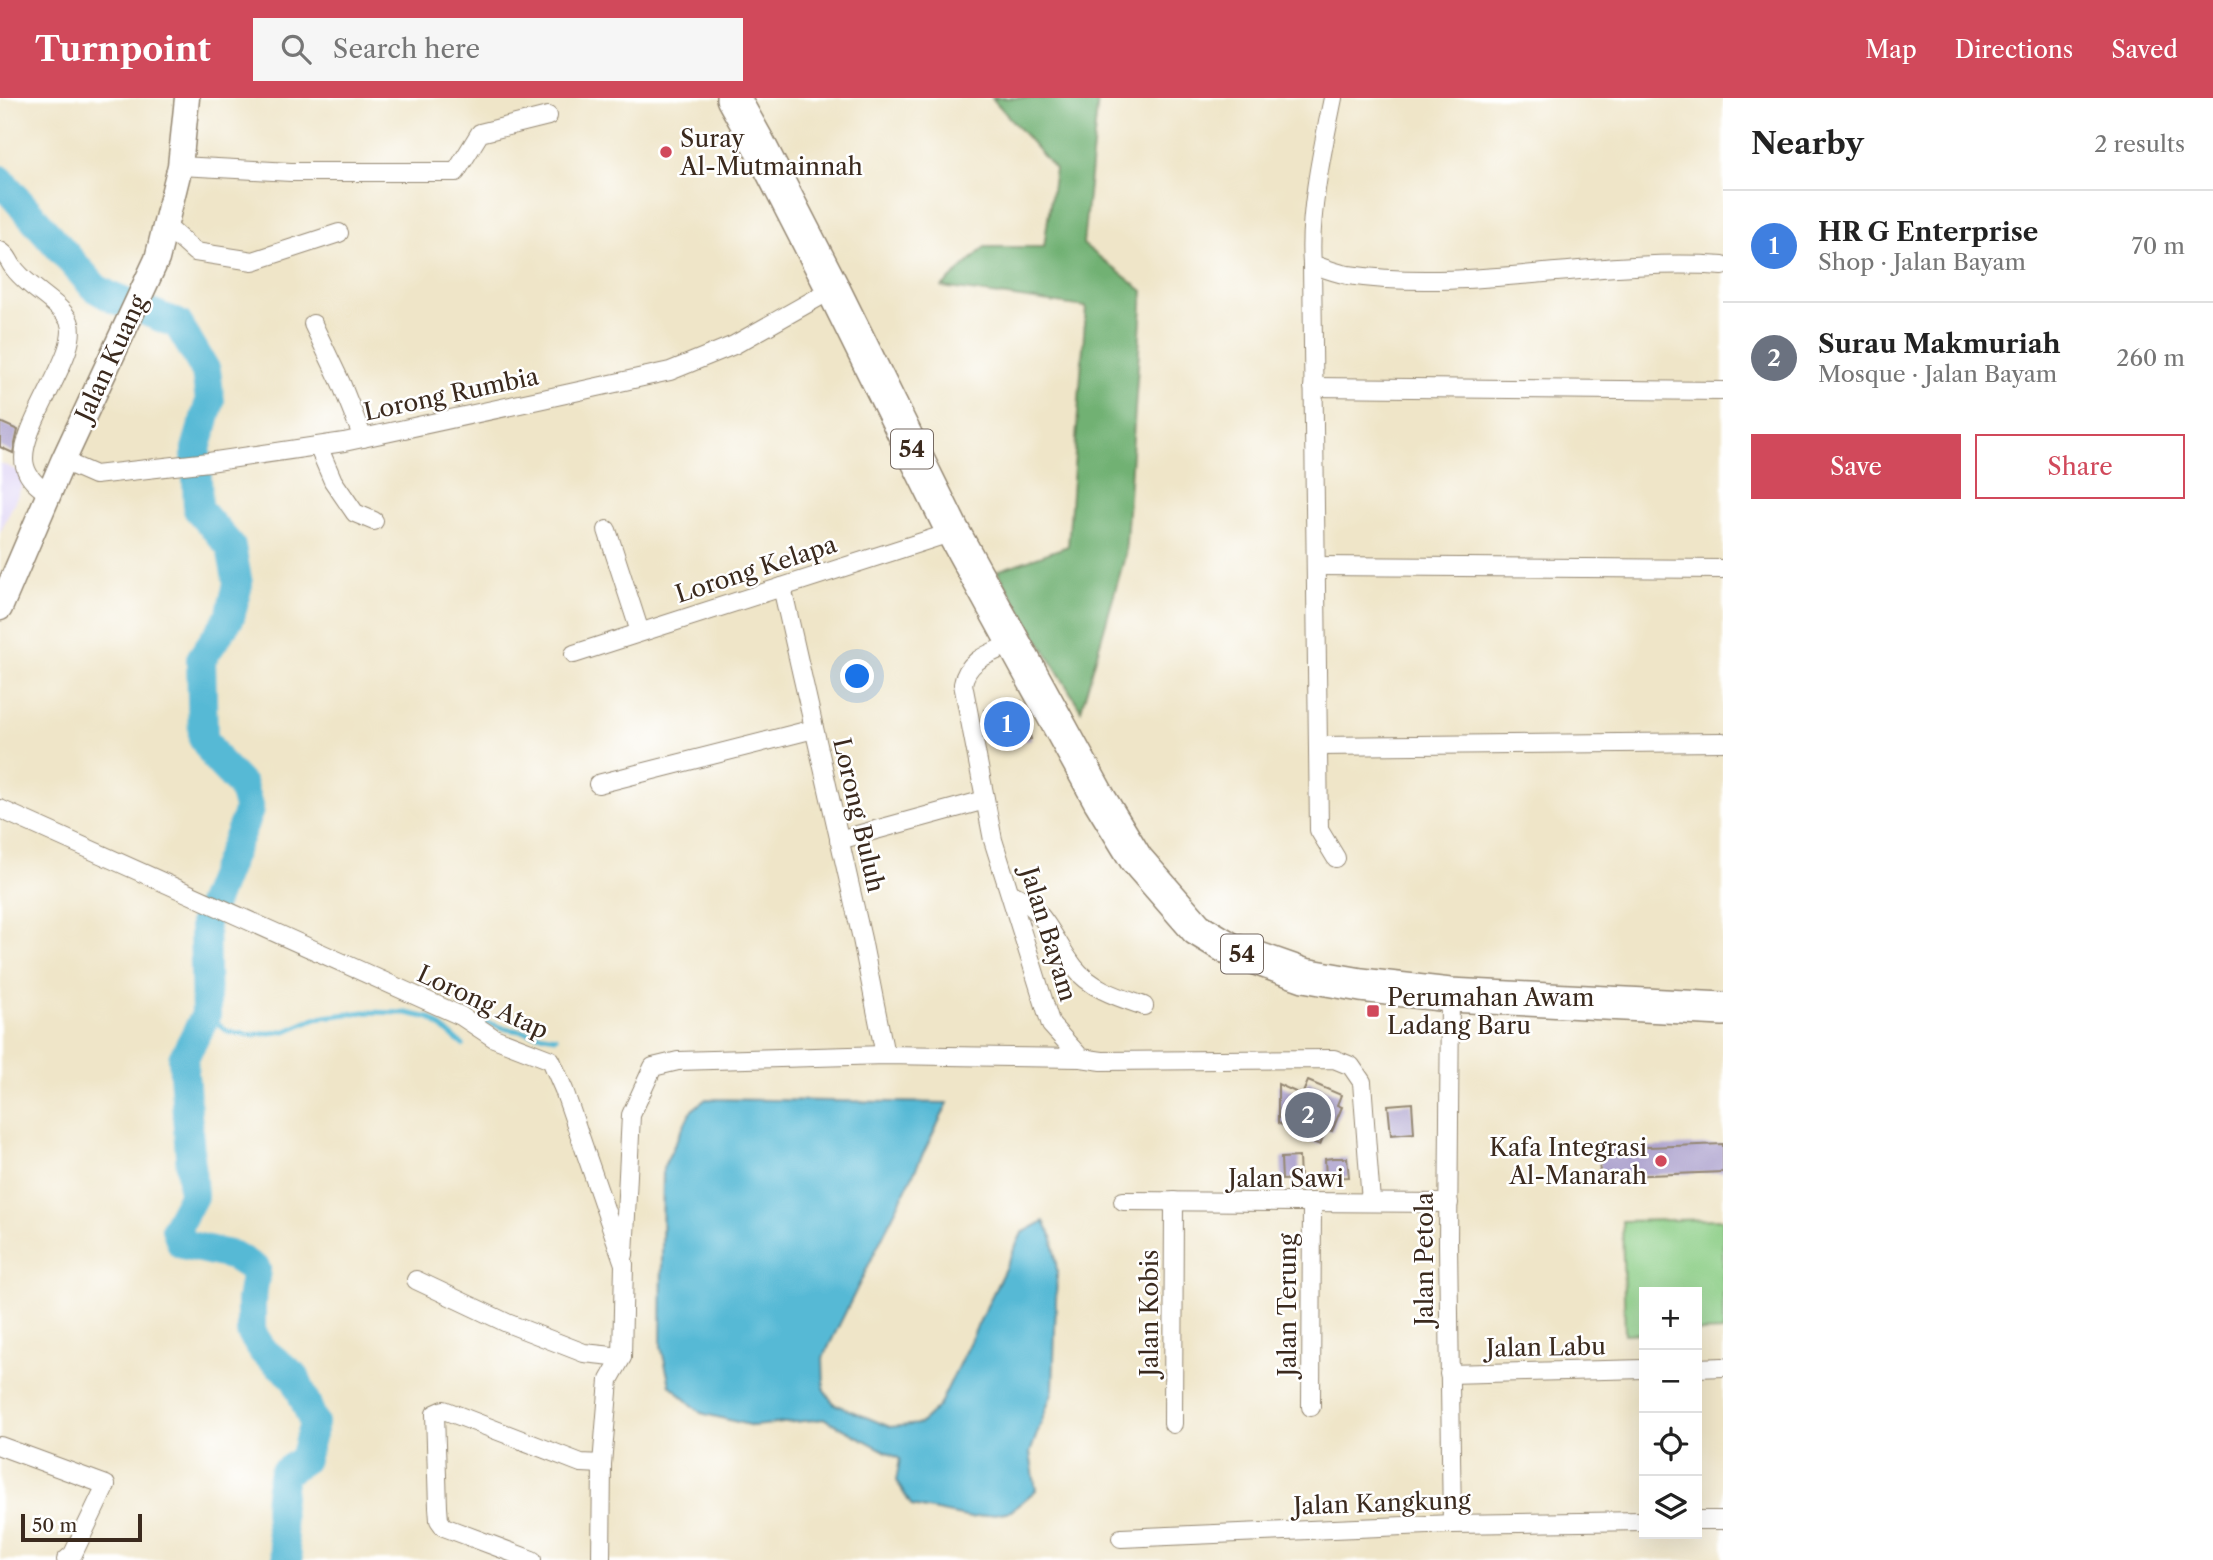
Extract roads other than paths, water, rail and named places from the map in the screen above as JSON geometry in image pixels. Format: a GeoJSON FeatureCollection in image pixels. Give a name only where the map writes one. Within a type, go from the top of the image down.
{"type":"FeatureCollection","features":[{"type":"Feature","properties":{"kind":"highway","name":"54"},"geometry":{"type":"LineString","coordinates":[[733,98],[953,532],[1106,810],[1136,859],[1197,929],[1230,949],[1304,975],[1361,985],[1450,995],[1723,1009]]}},
{"type":"Feature","properties":{"kind":"main road","name":"Jalan Kuang"},"geometry":{"type":"LineString","coordinates":[[0,608],[63,461],[157,259],[180,166],[187,98]]}},
{"type":"Feature","properties":{"kind":"street"},"geometry":{"type":"LineString","coordinates":[[1333,98],[1323,149],[1311,247],[1319,830],[1336,858]]}},
{"type":"Feature","properties":{"kind":"street"},"geometry":{"type":"LineString","coordinates":[[180,166],[290,172],[456,172],[480,133],[548,116]]}},
{"type":"Feature","properties":{"kind":"street"},"geometry":{"type":"LineString","coordinates":[[166,226],[195,252],[253,261],[339,233]]}},
{"type":"Feature","properties":{"kind":"street"},"geometry":{"type":"LineString","coordinates":[[0,251],[9,257],[13,267],[29,283],[69,320],[71,329],[67,350],[24,453],[25,466],[30,477],[49,494]]}},
{"type":"Feature","properties":{"kind":"street"},"geometry":{"type":"LineString","coordinates":[[1312,264],[1346,275],[1437,279],[1627,267],[1723,266]]}},
{"type":"Feature","properties":{"kind":"street","name":"Lorong Rumbia"},"geometry":{"type":"LineString","coordinates":[[63,461],[95,475],[318,446],[670,371],[734,345],[832,289]]}},
{"type":"Feature","properties":{"kind":"street"},"geometry":{"type":"LineString","coordinates":[[313,324],[363,438]]}},
{"type":"Feature","properties":{"kind":"street"},"geometry":{"type":"LineString","coordinates":[[1313,387],[1723,391]]}},
{"type":"Feature","properties":{"kind":"street"},"geometry":{"type":"LineString","coordinates":[[318,446],[333,481],[355,513],[374,521]]}},
{"type":"Feature","properties":{"kind":"street"},"geometry":{"type":"LineString","coordinates":[[607,530],[640,632]]}},
{"type":"Feature","properties":{"kind":"street","name":"Lorong Kelapa"},"geometry":{"type":"LineString","coordinates":[[574,654],[953,532]]}},
{"type":"Feature","properties":{"kind":"street"},"geometry":{"type":"LineString","coordinates":[[1316,566],[1723,569]]}},
{"type":"Feature","properties":{"kind":"street","name":"Lorong Buluh"},"geometry":{"type":"LineString","coordinates":[[782,587],[885,1055]]}},
{"type":"Feature","properties":{"kind":"street","name":"Jalan Bayam"},"geometry":{"type":"LineString","coordinates":[[1013,643],[977,660],[965,674],[963,684],[993,840],[1051,1025],[1081,1058]]}},
{"type":"Feature","properties":{"kind":"street"},"geometry":{"type":"LineString","coordinates":[[598,784],[814,729]]}},
{"type":"Feature","properties":{"kind":"street"},"geometry":{"type":"LineString","coordinates":[[1319,746],[1723,743]]}},
{"type":"Feature","properties":{"kind":"street"},"geometry":{"type":"LineString","coordinates":[[839,840],[985,800]]}},
{"type":"Feature","properties":{"kind":"street","name":"Lorong Atap"},"geometry":{"type":"LineString","coordinates":[[0,809],[461,1016],[494,1038],[551,1060],[564,1090],[624,1264],[622,1357],[609,1380],[602,1464],[601,1560]]}},
{"type":"Feature","properties":{"kind":"street"},"geometry":{"type":"LineString","coordinates":[[1012,894],[1029,903],[1045,919],[1075,968],[1094,986],[1144,1006]]}},
{"type":"Feature","properties":{"kind":"street","name":"Jalan Petola"},"geometry":{"type":"LineString","coordinates":[[1450,995],[1452,1524]]}},
{"type":"Feature","properties":{"kind":"street"},"geometry":{"type":"LineString","coordinates":[[624,1264],[631,1115],[653,1068],[678,1061],[885,1055],[1081,1058],[1102,1061],[1334,1059],[1351,1066],[1362,1082],[1371,1202]]}},
{"type":"Feature","properties":{"kind":"street","name":"Jalan Sawi"},"geometry":{"type":"LineString","coordinates":[[1123,1201],[1449,1203]]}},
{"type":"Feature","properties":{"kind":"street","name":"Jalan Kobis"},"geometry":{"type":"LineString","coordinates":[[1173,1424],[1174,1201]]}},
{"type":"Feature","properties":{"kind":"street","name":"Jalan Terung"},"geometry":{"type":"LineString","coordinates":[[1311,1407],[1312,1202]]}},
{"type":"Feature","properties":{"kind":"street"},"geometry":{"type":"LineString","coordinates":[[416,1280],[507,1323],[584,1353],[622,1357]]}},
{"type":"Feature","properties":{"kind":"street"},"geometry":{"type":"LineString","coordinates":[[1702,1368],[1723,1367]]}},
{"type":"Feature","properties":{"kind":"street","name":"Jalan Labu"},"geometry":{"type":"LineString","coordinates":[[1450,1374],[1639,1369]]}},
{"type":"Feature","properties":{"kind":"street"},"geometry":{"type":"LineString","coordinates":[[532,1560],[444,1527],[439,1520],[435,1414],[444,1410],[581,1463],[602,1464]]}},
{"type":"Feature","properties":{"kind":"street"},"geometry":{"type":"LineString","coordinates":[[0,1446],[106,1485],[73,1554],[66,1560]]}},
{"type":"Feature","properties":{"kind":"street"},"geometry":{"type":"LineString","coordinates":[[1702,1520],[1723,1520]]}},
{"type":"Feature","properties":{"kind":"street","name":"Jalan Kangkung"},"geometry":{"type":"LineString","coordinates":[[1121,1538],[1452,1524],[1639,1521]]}},
{"type":"Feature","properties":{"kind":"water"},"geometry":{"type":"Polygon","coordinates":[[[706,1099],[948,1103],[823,1358],[824,1390],[834,1404],[890,1427],[920,1424],[939,1406],[1022,1233],[1044,1221],[1053,1239],[1057,1271],[1053,1390],[1030,1453],[1036,1490],[1011,1511],[971,1518],[912,1506],[896,1481],[900,1459],[825,1419],[753,1426],[701,1413],[670,1385],[661,1346],[663,1168],[691,1111],[706,1099]]]}},
{"type":"Feature","properties":{"kind":"waterway"},"geometry":{"type":"LineString","coordinates":[[0,180],[95,288],[178,324],[206,371],[210,401],[196,449],[198,509],[231,547],[238,584],[230,617],[201,659],[203,738],[218,761],[242,786],[249,810],[204,923],[206,1015],[183,1059],[193,1196],[176,1228],[182,1244],[234,1256],[256,1270],[251,1301],[251,1332],[263,1351],[295,1377],[314,1423],[304,1459],[284,1473],[280,1516],[288,1560]]}},
{"type":"Feature","properties":{"kind":"waterway"},"geometry":{"type":"LineString","coordinates":[[206,1015],[229,1032],[253,1035],[286,1031],[316,1018],[364,1012],[406,1013],[430,1018],[463,1045]]}},
{"type":"Feature","properties":{"kind":"waterway"},"geometry":{"type":"LineString","coordinates":[[482,1026],[486,1022],[507,1029],[556,1037]]}},
{"type":"Feature","properties":{"kind":"place","name":"Suray Al-Mutmainnah"},"geometry":{"type":"Point","coordinates":[666,152]}},
{"type":"Feature","properties":{"kind":"place","name":"HR G Enterprise"},"geometry":{"type":"Point","coordinates":[1007,724]}},
{"type":"Feature","properties":{"kind":"place","name":"Perumahan Awam Ladang Baru"},"geometry":{"type":"Point","coordinates":[1373,1011]}},
{"type":"Feature","properties":{"kind":"place","name":"Surau Makmuriah"},"geometry":{"type":"Point","coordinates":[1308,1115]}},
{"type":"Feature","properties":{"kind":"place","name":"Kafa Integrasi Al-Manarah"},"geometry":{"type":"Point","coordinates":[1661,1161]}}]}
